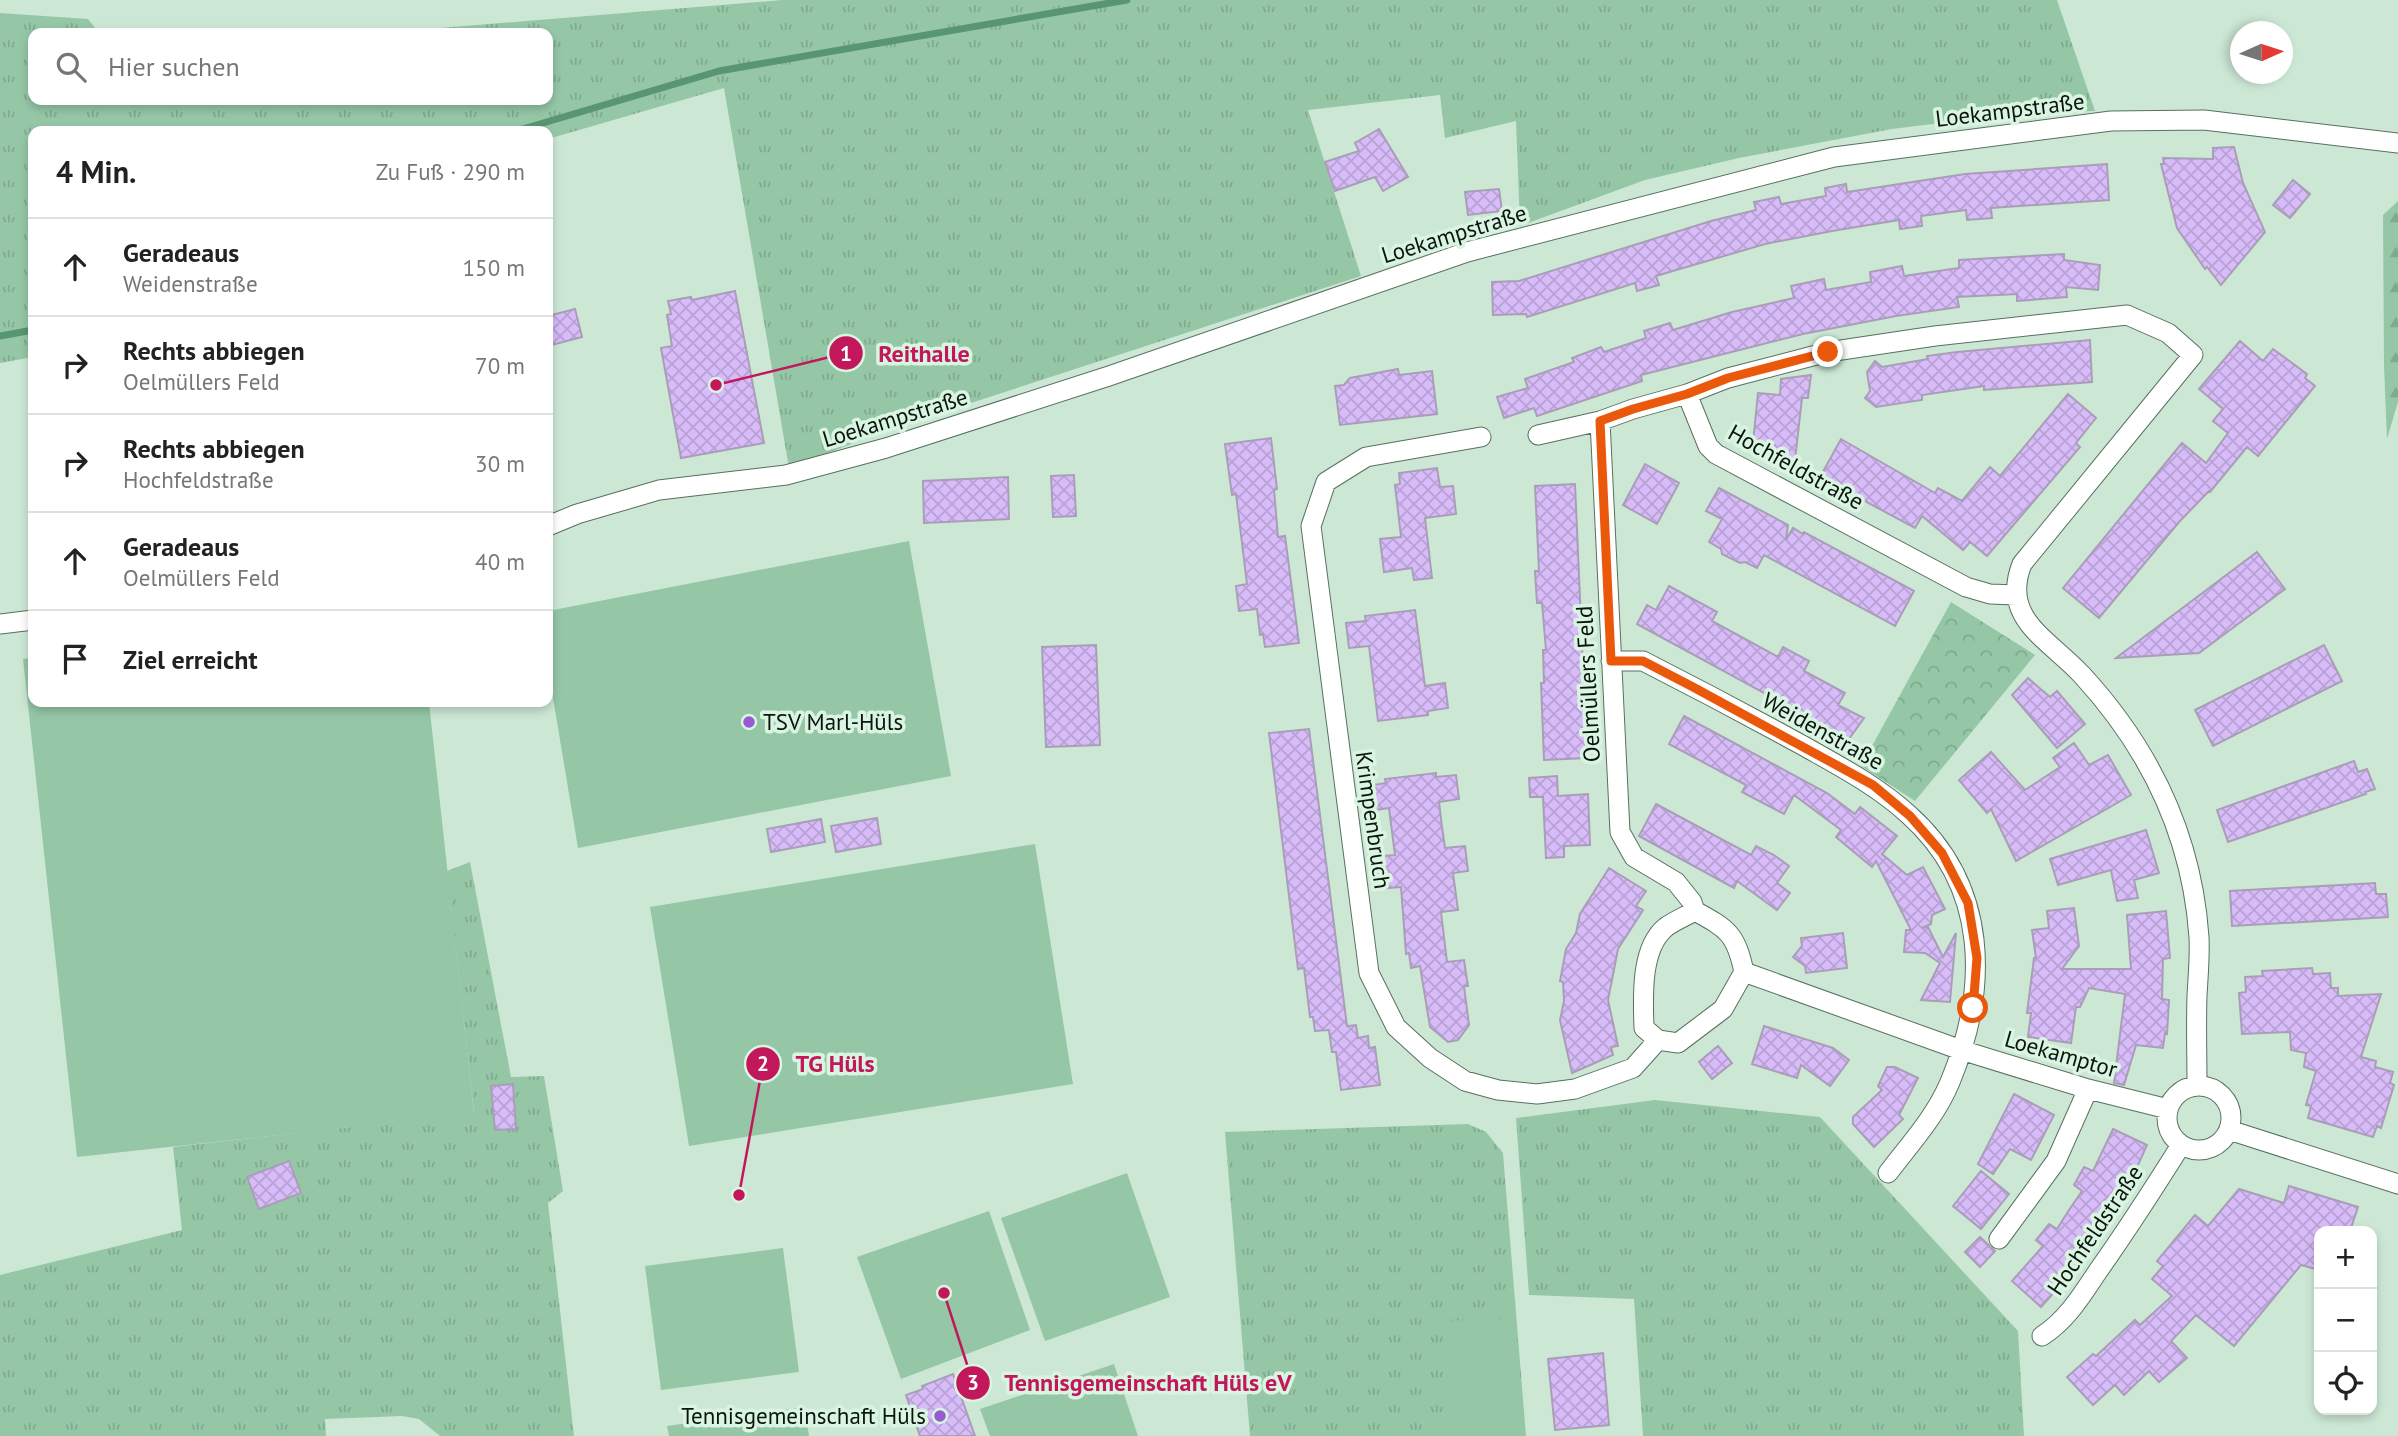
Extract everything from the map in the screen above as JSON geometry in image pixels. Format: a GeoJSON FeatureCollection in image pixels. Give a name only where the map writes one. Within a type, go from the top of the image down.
{"type":"FeatureCollection","features":[{"type":"Feature","properties":{"kind":"street","name":"Loekampstraße"},"geometry":{"type":"LineString","coordinates":[[553,524],[577,514],[659,490],[786,475],[886,448],[1109,376],[1467,252],[1834,157],[2110,121],[2204,120],[2398,143]]}},
{"type":"Feature","properties":{"kind":"street"},"geometry":{"type":"LineString","coordinates":[[1538,435],[1600,421],[1687,394],[1728,378],[1828,352],[1935,336],[2127,315],[2168,333],[2193,355],[2022,564],[2016,579],[2016,595],[2024,620],[2077,669],[2110,706],[2137,743],[2166,799],[2188,866],[2199,937],[2197,1086]]}},
{"type":"Feature","properties":{"kind":"street","name":"Hochfeldstraße"},"geometry":{"type":"LineString","coordinates":[[1687,394],[1708,446],[1716,454],[1966,587],[1990,594],[2016,595]]}},
{"type":"Feature","properties":{"kind":"street","name":"Oelmüllers Feld"},"geometry":{"type":"LineString","coordinates":[[1600,421],[1620,832],[1634,857],[1676,882],[1692,902],[1695,911]]}},
{"type":"Feature","properties":{"kind":"street","name":"Krimpenbruch"},"geometry":{"type":"LineString","coordinates":[[1481,438],[1366,457],[1326,482],[1311,526],[1369,973],[1396,1027],[1430,1058],[1465,1081],[1498,1090],[1537,1094],[1576,1089],[1633,1068],[1658,1040]]}},
{"type":"Feature","properties":{"kind":"street"},"geometry":{"type":"LineString","coordinates":[[0,624],[28,621]]}},
{"type":"Feature","properties":{"kind":"street","name":"Weidenstraße"},"geometry":{"type":"LineString","coordinates":[[1611,661],[1643,661],[1873,785],[1910,816],[1942,853],[1968,903],[1977,958],[1973,1008],[1950,1082],[1933,1113],[1888,1173]]}},
{"type":"Feature","properties":{"kind":"street"},"geometry":{"type":"LineString","coordinates":[[1695,911],[1724,927],[1739,947],[1744,972],[1723,1009],[1678,1044],[1658,1040],[1644,1028],[1642,990],[1648,954],[1664,928],[1695,911]]}},
{"type":"Feature","properties":{"kind":"street","name":"Loekamptor"},"geometry":{"type":"LineString","coordinates":[[1744,972],[1961,1050],[2168,1109]]}},
{"type":"Feature","properties":{"kind":"street"},"geometry":{"type":"LineString","coordinates":[[2197,1086],[2213,1089],[2225,1099],[2231,1114],[2229,1130],[2223,1140],[2214,1147],[2203,1150],[2180,1145],[2171,1135],[2167,1122],[2168,1109],[2179,1093],[2197,1086]]}},
{"type":"Feature","properties":{"kind":"street"},"geometry":{"type":"LineString","coordinates":[[1999,1239],[2056,1161],[2088,1088]]}},
{"type":"Feature","properties":{"kind":"street"},"geometry":{"type":"LineString","coordinates":[[2229,1130],[2398,1184]]}},
{"type":"Feature","properties":{"kind":"street","name":"Hochfeldstraße"},"geometry":{"type":"LineString","coordinates":[[2042,1336],[2057,1326],[2077,1301],[2134,1220],[2180,1145]]}},
{"type":"Feature","properties":{"kind":"green space"},"geometry":{"type":"Polygon","coordinates":[[[782,0],[2057,0],[2095,111],[2023,113],[1892,129],[1739,158],[1645,180],[1520,226],[1516,121],[1445,138],[1440,95],[1308,110],[1361,276],[882,432],[789,468],[724,88],[553,138],[553,126],[28,126],[28,358],[0,363],[0,13],[88,19],[95,28],[28,28],[28,105],[553,105],[553,28],[441,28],[782,0]]]}},
{"type":"Feature","properties":{"kind":"green space"},"geometry":{"type":"Polygon","coordinates":[[[2398,201],[2398,402],[2387,439],[2383,215],[2398,201]]]}},
{"type":"Feature","properties":{"kind":"green space","name":"TSV Marl-Hüls"},"geometry":{"type":"Polygon","coordinates":[[[909,541],[951,776],[578,848],[553,698],[553,610],[909,541]]]}},
{"type":"Feature","properties":{"kind":"green space"},"geometry":{"type":"Polygon","coordinates":[[[1951,602],[2035,655],[1915,801],[1861,766],[1951,602]]]}},
{"type":"Feature","properties":{"kind":"green space"},"geometry":{"type":"Polygon","coordinates":[[[28,658],[28,705],[23,659],[28,658]]]}},
{"type":"Feature","properties":{"kind":"green space"},"geometry":{"type":"Polygon","coordinates":[[[28,707],[430,707],[474,1114],[77,1157],[28,707]]]}},
{"type":"Feature","properties":{"kind":"green space"},"geometry":{"type":"Polygon","coordinates":[[[1035,844],[1073,1084],[689,1146],[650,907],[1035,844]]]}},
{"type":"Feature","properties":{"kind":"green space"},"geometry":{"type":"Polygon","coordinates":[[[470,862],[511,1077],[544,1076],[563,1191],[548,1203],[574,1436],[440,1436],[419,1419],[402,1416],[325,1419],[326,1436],[0,1436],[0,1275],[182,1230],[173,1147],[474,1113],[447,871],[470,862]]]}},
{"type":"Feature","properties":{"kind":"green space"},"geometry":{"type":"Polygon","coordinates":[[[1655,1100],[1820,1117],[2018,1331],[2024,1436],[1643,1436],[1634,1299],[1529,1295],[1516,1118],[1655,1100]]]}},
{"type":"Feature","properties":{"kind":"green space"},"geometry":{"type":"Polygon","coordinates":[[[1468,1124],[1486,1132],[1503,1153],[1526,1436],[1250,1436],[1225,1132],[1468,1124]]]}},
{"type":"Feature","properties":{"kind":"green space"},"geometry":{"type":"Polygon","coordinates":[[[1127,1173],[1170,1297],[1045,1341],[1001,1218],[1127,1173]]]}},
{"type":"Feature","properties":{"kind":"green space"},"geometry":{"type":"Polygon","coordinates":[[[989,1211],[1030,1330],[901,1379],[857,1257],[989,1211]]]}},
{"type":"Feature","properties":{"kind":"green space"},"geometry":{"type":"Polygon","coordinates":[[[783,1248],[799,1372],[661,1390],[645,1266],[783,1248]]]}},
{"type":"Feature","properties":{"kind":"green space"},"geometry":{"type":"Polygon","coordinates":[[[1515,1318],[1525,1434],[1457,1436],[1452,1431],[1445,1321],[1515,1318]]]}},
{"type":"Feature","properties":{"kind":"green space"},"geometry":{"type":"Polygon","coordinates":[[[1114,1364],[1138,1436],[990,1436],[980,1409],[1114,1364]]]}},
{"type":"Feature","properties":{"kind":"green space"},"geometry":{"type":"Polygon","coordinates":[[[805,1407],[809,1436],[669,1436],[667,1426],[805,1407]]]}},
{"type":"Feature","properties":{"kind":"building"},"geometry":{"type":"Polygon","coordinates":[[[1379,129],[1408,177],[1383,191],[1375,177],[1335,191],[1325,162],[1359,151],[1355,143],[1379,129]]]}},
{"type":"Feature","properties":{"kind":"building"},"geometry":{"type":"Polygon","coordinates":[[[2234,147],[2243,183],[2265,232],[2221,285],[2207,267],[2205,269],[2177,228],[2161,164],[2164,164],[2163,158],[2213,159],[2213,148],[2234,147]]]}},
{"type":"Feature","properties":{"kind":"building"},"geometry":{"type":"Polygon","coordinates":[[[2107,164],[2109,200],[1991,208],[1992,218],[1967,220],[1966,210],[1921,216],[1922,226],[1900,229],[1899,220],[1832,231],[1765,244],[1656,276],[1659,285],[1637,291],[1635,283],[1527,317],[1526,314],[1493,315],[1492,282],[1519,281],[1711,221],[1756,210],[1754,202],[1779,197],[1781,204],[1826,196],[1825,188],[1846,184],[1847,192],[1965,174],[2107,164]]]}},
{"type":"Feature","properties":{"kind":"building"},"geometry":{"type":"Polygon","coordinates":[[[2293,180],[2310,194],[2290,218],[2273,205],[2293,180]]]}},
{"type":"Feature","properties":{"kind":"building"},"geometry":{"type":"Polygon","coordinates":[[[1499,189],[1502,211],[1468,215],[1465,192],[1499,189]]]}},
{"type":"Feature","properties":{"kind":"building"},"geometry":{"type":"Polygon","coordinates":[[[2064,254],[2064,260],[2100,265],[2098,290],[2066,287],[2067,297],[2017,301],[2017,294],[1957,297],[1959,307],[1803,334],[1641,375],[1642,381],[1537,416],[1534,408],[1504,418],[1497,397],[1528,388],[1525,379],[1574,362],[1572,358],[1601,347],[1604,352],[1646,338],[1644,331],[1670,323],[1673,330],[1732,312],[1794,298],[1791,286],[1824,279],[1826,290],[1871,282],[1870,272],[1902,266],[1904,276],[1959,268],[1959,260],[2064,254]]]}},
{"type":"Feature","properties":{"kind":"building"},"geometry":{"type":"Polygon","coordinates":[[[735,291],[764,443],[681,458],[661,348],[672,346],[667,315],[671,314],[668,301],[691,297],[692,300],[735,291]]]}},
{"type":"Feature","properties":{"kind":"building"},"geometry":{"type":"Polygon","coordinates":[[[575,309],[582,337],[553,345],[553,315],[575,309]]]}},
{"type":"Feature","properties":{"kind":"building"},"geometry":{"type":"Polygon","coordinates":[[[2090,340],[2092,382],[1984,390],[1984,386],[1922,395],[1922,400],[1876,407],[1865,398],[1870,391],[1867,372],[1875,361],[1882,367],[1957,352],[2090,340]]]}},
{"type":"Feature","properties":{"kind":"building"},"geometry":{"type":"Polygon","coordinates":[[[2240,341],[2263,361],[2273,349],[2307,374],[2305,378],[2315,386],[2258,456],[2247,447],[2210,492],[2179,522],[2099,618],[2063,588],[2182,443],[2206,463],[2228,433],[2213,421],[2223,409],[2199,389],[2240,341]]]}},
{"type":"Feature","properties":{"kind":"building"},"geometry":{"type":"Polygon","coordinates":[[[1398,369],[1399,375],[1432,371],[1437,414],[1340,425],[1335,386],[1344,385],[1350,378],[1398,369]]]}},
{"type":"Feature","properties":{"kind":"building"},"geometry":{"type":"Polygon","coordinates":[[[1811,375],[1808,398],[1802,398],[1794,469],[1771,461],[1772,445],[1753,443],[1758,393],[1780,395],[1781,379],[1811,375]]]}},
{"type":"Feature","properties":{"kind":"building"},"geometry":{"type":"Polygon","coordinates":[[[2068,394],[2096,418],[2076,443],[2080,447],[1987,556],[1970,542],[1963,550],[1922,516],[1915,528],[1820,477],[1841,439],[1935,493],[1938,488],[1962,501],[1990,467],[2000,476],[2068,394]]]}},
{"type":"Feature","properties":{"kind":"building"},"geometry":{"type":"Polygon","coordinates":[[[1271,438],[1277,489],[1274,490],[1278,537],[1285,536],[1299,643],[1265,647],[1263,634],[1260,635],[1257,609],[1239,611],[1236,586],[1247,584],[1236,494],[1232,495],[1225,444],[1271,438]]]}},
{"type":"Feature","properties":{"kind":"building"},"geometry":{"type":"Polygon","coordinates":[[[1645,464],[1679,483],[1657,524],[1623,505],[1645,464]]]}},
{"type":"Feature","properties":{"kind":"building"},"geometry":{"type":"Polygon","coordinates":[[[1437,468],[1440,487],[1453,486],[1456,514],[1425,518],[1432,578],[1414,580],[1412,568],[1384,572],[1380,539],[1401,537],[1395,485],[1400,484],[1399,473],[1437,468]]]}},
{"type":"Feature","properties":{"kind":"building"},"geometry":{"type":"Polygon","coordinates":[[[1074,475],[1076,516],[1053,517],[1051,476],[1074,475]]]}},
{"type":"Feature","properties":{"kind":"building"},"geometry":{"type":"Polygon","coordinates":[[[1008,477],[1009,519],[924,523],[923,481],[1008,477]]]}},
{"type":"Feature","properties":{"kind":"building"},"geometry":{"type":"Polygon","coordinates":[[[1575,484],[1587,758],[1544,760],[1541,683],[1544,683],[1543,650],[1546,650],[1542,603],[1537,603],[1535,571],[1539,571],[1535,486],[1575,484]]]}},
{"type":"Feature","properties":{"kind":"building"},"geometry":{"type":"Polygon","coordinates":[[[1719,488],[1788,525],[1786,540],[1793,528],[1803,534],[1804,532],[1914,591],[1895,626],[1764,555],[1757,568],[1722,554],[1721,549],[1709,542],[1722,519],[1706,511],[1719,488]]]}},
{"type":"Feature","properties":{"kind":"building"},"geometry":{"type":"Polygon","coordinates":[[[2257,552],[2285,589],[2199,653],[2116,658],[2257,552]]]}},
{"type":"Feature","properties":{"kind":"building"},"geometry":{"type":"Polygon","coordinates":[[[1669,586],[1717,612],[1712,621],[1778,657],[1783,647],[1809,661],[1804,671],[1845,693],[1838,705],[1864,718],[1849,739],[1637,624],[1647,605],[1656,610],[1669,586]]]}},
{"type":"Feature","properties":{"kind":"building"},"geometry":{"type":"Polygon","coordinates":[[[1415,610],[1425,686],[1445,683],[1448,708],[1428,711],[1428,715],[1378,721],[1369,646],[1349,648],[1346,623],[1366,621],[1365,616],[1415,610]]]}},
{"type":"Feature","properties":{"kind":"building"},"geometry":{"type":"Polygon","coordinates":[[[1096,645],[1100,745],[1046,747],[1042,647],[1096,645]]]}},
{"type":"Feature","properties":{"kind":"building"},"geometry":{"type":"Polygon","coordinates":[[[2324,645],[2342,681],[2213,746],[2195,710],[2324,645]]]}},
{"type":"Feature","properties":{"kind":"building"},"geometry":{"type":"Polygon","coordinates":[[[2028,678],[2050,697],[2057,691],[2085,724],[2057,748],[2012,695],[2028,678]]]}},
{"type":"Feature","properties":{"kind":"building"},"geometry":{"type":"Polygon","coordinates":[[[1684,716],[1827,793],[1855,814],[1860,807],[1897,836],[1882,854],[1907,875],[1923,867],[1945,909],[1932,915],[1931,924],[1922,928],[1928,927],[1943,957],[1956,933],[1950,1002],[1921,1000],[1940,963],[1925,953],[1904,952],[1906,930],[1911,930],[1876,861],[1872,867],[1836,837],[1841,830],[1794,795],[1784,814],[1742,792],[1746,785],[1669,744],[1684,716]]]}},
{"type":"Feature","properties":{"kind":"building"},"geometry":{"type":"Polygon","coordinates":[[[1309,729],[1347,1026],[1356,1025],[1358,1038],[1368,1036],[1369,1048],[1375,1047],[1380,1085],[1341,1090],[1336,1052],[1332,1052],[1329,1030],[1315,1031],[1313,1017],[1310,1017],[1304,968],[1298,969],[1269,733],[1309,729]]]}},
{"type":"Feature","properties":{"kind":"building"},"geometry":{"type":"Polygon","coordinates":[[[2074,743],[2089,765],[2108,755],[2131,795],[2016,861],[1991,809],[1987,813],[1959,780],[1991,752],[2025,790],[2060,767],[2053,758],[2074,743]]]}},
{"type":"Feature","properties":{"kind":"building"},"geometry":{"type":"Polygon","coordinates":[[[2354,761],[2358,772],[2367,769],[2375,789],[2228,842],[2217,810],[2354,761]]]}},
{"type":"Feature","properties":{"kind":"building"},"geometry":{"type":"Polygon","coordinates":[[[1436,773],[1436,777],[1456,775],[1459,799],[1439,802],[1442,827],[1445,848],[1465,846],[1468,871],[1453,873],[1458,910],[1441,912],[1447,962],[1464,960],[1468,986],[1464,986],[1469,1025],[1458,1040],[1448,1042],[1430,1027],[1420,966],[1411,968],[1409,953],[1406,954],[1401,887],[1377,889],[1373,857],[1395,855],[1389,808],[1369,811],[1367,786],[1386,783],[1385,779],[1436,773]]]}},
{"type":"Feature","properties":{"kind":"building"},"geometry":{"type":"Polygon","coordinates":[[[1557,776],[1558,796],[1588,794],[1590,845],[1564,846],[1564,857],[1546,858],[1543,797],[1530,797],[1529,778],[1557,776]]]}},
{"type":"Feature","properties":{"kind":"building"},"geometry":{"type":"Polygon","coordinates":[[[1656,804],[1751,855],[1756,846],[1789,866],[1777,883],[1790,893],[1777,910],[1737,881],[1734,888],[1639,836],[1656,804]]]}},
{"type":"Feature","properties":{"kind":"building"},"geometry":{"type":"Polygon","coordinates":[[[877,818],[881,844],[836,852],[831,826],[877,818]]]}},
{"type":"Feature","properties":{"kind":"building"},"geometry":{"type":"Polygon","coordinates":[[[821,819],[825,842],[771,852],[767,829],[821,819]]]}},
{"type":"Feature","properties":{"kind":"building"},"geometry":{"type":"Polygon","coordinates":[[[2146,830],[2159,873],[2134,880],[2138,898],[2117,901],[2111,870],[2058,885],[2050,859],[2146,830]]]}},
{"type":"Feature","properties":{"kind":"building"},"geometry":{"type":"Polygon","coordinates":[[[1609,868],[1646,891],[1636,906],[1643,910],[1618,949],[1608,1000],[1618,1046],[1611,1047],[1613,1055],[1572,1073],[1560,1020],[1564,1001],[1563,982],[1560,981],[1566,949],[1576,933],[1580,914],[1609,868]]]}},
{"type":"Feature","properties":{"kind":"building"},"geometry":{"type":"Polygon","coordinates":[[[2375,883],[2376,894],[2386,894],[2388,917],[2232,926],[2230,891],[2375,883]]]}},
{"type":"Feature","properties":{"kind":"building"},"geometry":{"type":"Polygon","coordinates":[[[2074,908],[2079,946],[2062,969],[2131,969],[2127,915],[2166,911],[2170,958],[2163,959],[2162,999],[2169,1000],[2167,1034],[2165,1033],[2163,1048],[2136,1045],[2124,1085],[2114,1083],[2125,994],[2089,988],[2080,1007],[2076,1007],[2071,1043],[2028,1037],[2031,1013],[2027,1013],[2036,958],[2032,930],[2049,928],[2047,911],[2074,908]]]}},
{"type":"Feature","properties":{"kind":"building"},"geometry":{"type":"Polygon","coordinates":[[[1843,933],[1847,968],[1806,973],[1805,966],[1793,957],[1802,946],[1801,938],[1843,933]]]}},
{"type":"Feature","properties":{"kind":"building"},"geometry":{"type":"Polygon","coordinates":[[[2312,968],[2313,974],[2330,973],[2331,988],[2338,988],[2338,996],[2381,994],[2361,1057],[2376,1061],[2375,1067],[2393,1072],[2390,1083],[2394,1085],[2381,1128],[2377,1126],[2373,1137],[2308,1118],[2311,1106],[2306,1105],[2316,1071],[2304,1067],[2306,1053],[2291,1050],[2290,1032],[2242,1034],[2239,993],[2246,992],[2245,977],[2263,976],[2262,971],[2312,968]]]}},
{"type":"Feature","properties":{"kind":"building"},"geometry":{"type":"Polygon","coordinates":[[[1764,1026],[1833,1048],[1849,1060],[1830,1086],[1801,1065],[1797,1078],[1752,1064],[1764,1026]]]}},
{"type":"Feature","properties":{"kind":"building"},"geometry":{"type":"Polygon","coordinates":[[[1718,1046],[1732,1063],[1712,1079],[1699,1062],[1718,1046]]]}},
{"type":"Feature","properties":{"kind":"building"},"geometry":{"type":"Polygon","coordinates":[[[1887,1067],[1895,1067],[1918,1078],[1899,1115],[1903,1119],[1874,1147],[1853,1124],[1853,1117],[1882,1090],[1878,1086],[1887,1067]]]}},
{"type":"Feature","properties":{"kind":"building"},"geometry":{"type":"Polygon","coordinates":[[[513,1084],[516,1129],[495,1130],[491,1086],[513,1084]]]}},
{"type":"Feature","properties":{"kind":"building"},"geometry":{"type":"Polygon","coordinates":[[[2014,1094],[2054,1115],[2031,1160],[2010,1149],[1993,1174],[1978,1164],[2014,1094]]]}},
{"type":"Feature","properties":{"kind":"building"},"geometry":{"type":"Polygon","coordinates":[[[2113,1129],[2147,1145],[2123,1198],[2102,1231],[2082,1261],[2041,1307],[2012,1281],[2043,1246],[2036,1240],[2049,1224],[2057,1229],[2082,1191],[2074,1185],[2084,1167],[2093,1171],[2113,1129]]]}},
{"type":"Feature","properties":{"kind":"building"},"geometry":{"type":"Polygon","coordinates":[[[289,1161],[301,1193],[259,1209],[247,1177],[289,1161]]]}},
{"type":"Feature","properties":{"kind":"building"},"geometry":{"type":"Polygon","coordinates":[[[1981,1171],[2009,1194],[1981,1229],[1953,1206],[1981,1171]]]}},
{"type":"Feature","properties":{"kind":"building"},"geometry":{"type":"Polygon","coordinates":[[[2289,1186],[2358,1207],[2352,1226],[2314,1226],[2314,1269],[2301,1265],[2234,1346],[2196,1315],[2171,1341],[2187,1358],[2159,1382],[2149,1371],[2124,1395],[2115,1385],[2093,1405],[2067,1377],[2093,1354],[2096,1356],[2135,1320],[2140,1325],[2172,1296],[2152,1279],[2163,1266],[2157,1261],[2195,1215],[2208,1226],[2239,1189],[2284,1203],[2289,1186]]]}},
{"type":"Feature","properties":{"kind":"building"},"geometry":{"type":"Polygon","coordinates":[[[1980,1237],[1995,1251],[1980,1267],[1965,1252],[1980,1237]]]}},
{"type":"Feature","properties":{"kind":"building"},"geometry":{"type":"Polygon","coordinates":[[[1603,1353],[1609,1425],[1555,1430],[1548,1359],[1603,1353]]]}},
{"type":"Feature","properties":{"kind":"building","name":"Tennisgemeinschaft Hüls"},"geometry":{"type":"Polygon","coordinates":[[[953,1374],[975,1436],[920,1436],[906,1395],[953,1374]]]}},
{"type":"Feature","properties":{"kind":"waterway"},"geometry":{"type":"LineString","coordinates":[[533,126],[719,71],[1127,0]]}},
{"type":"Feature","properties":{"kind":"waterway"},"geometry":{"type":"LineString","coordinates":[[0,336],[28,331]]}},
{"type":"Feature","properties":{"kind":"place","name":"Reithalle"},"geometry":{"type":"Point","coordinates":[716,385]}},
{"type":"Feature","properties":{"kind":"place","name":"TSV Marl-Hüls"},"geometry":{"type":"Point","coordinates":[749,722]}},
{"type":"Feature","properties":{"kind":"place","name":"TG Hüls"},"geometry":{"type":"Point","coordinates":[739,1195]}},
{"type":"Feature","properties":{"kind":"place","name":"Tennisgemeinschaft Hüls eV"},"geometry":{"type":"Point","coordinates":[944,1293]}},
{"type":"Feature","properties":{"kind":"place","name":"Tennisgemeinschaft Hüls"},"geometry":{"type":"Point","coordinates":[940,1416]}},
{"type":"Feature","properties":{"kind":"route"},"geometry":{"type":"LineString","coordinates":[[1828,352],[1728,378],[1687,394],[1600,421],[1611,661],[1643,661],[1873,785],[1910,816],[1942,853],[1968,903],[1977,958],[1973,1008]]}}]}
